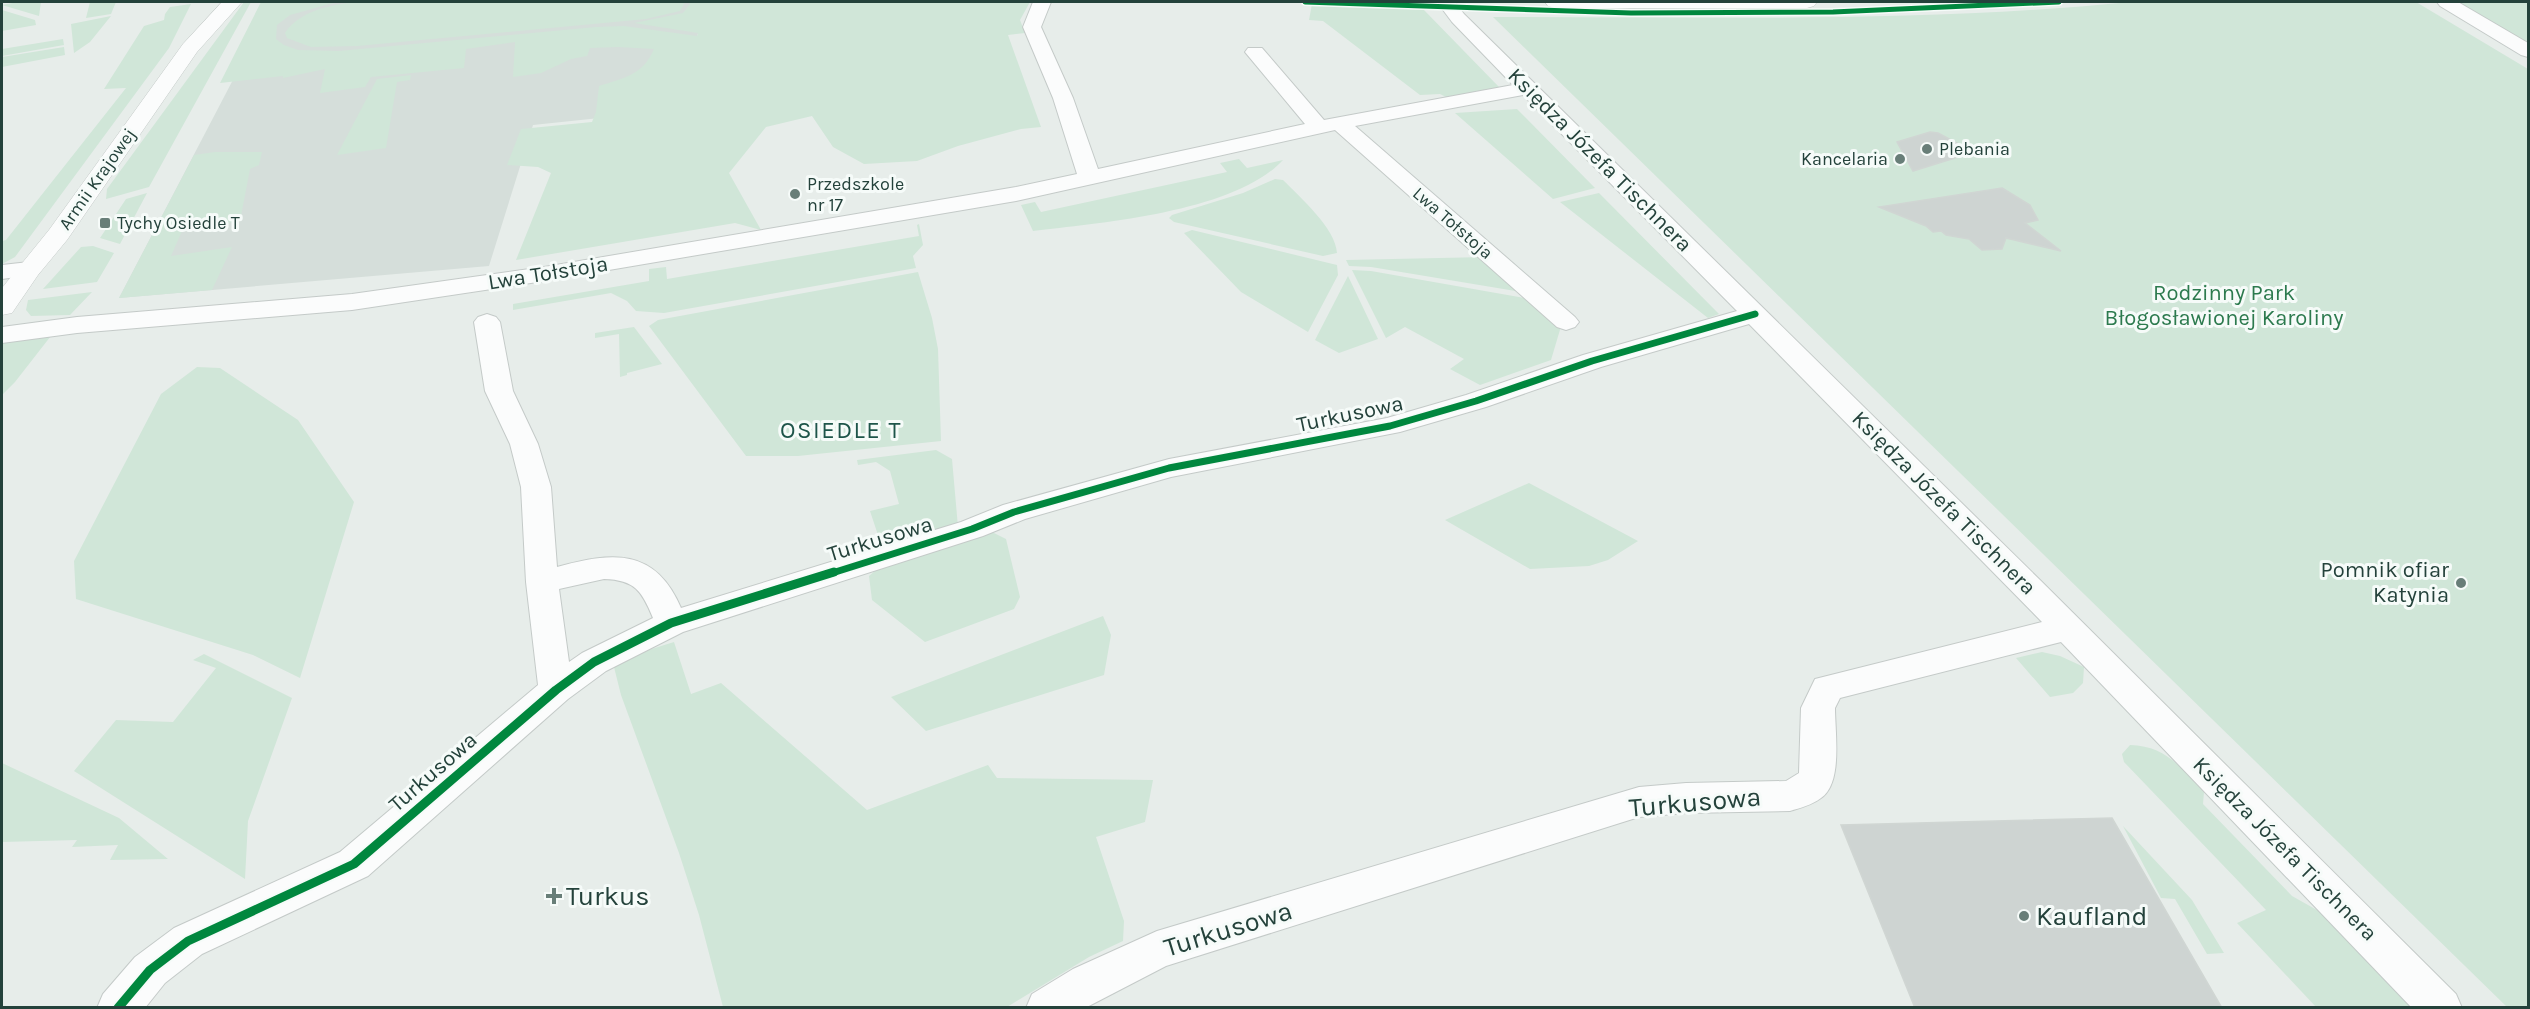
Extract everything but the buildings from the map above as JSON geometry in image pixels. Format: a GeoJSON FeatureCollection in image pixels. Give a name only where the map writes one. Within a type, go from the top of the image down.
{"type":"FeatureCollection","features":[{"type":"Feature","properties":{"kind":"street","name":"Armii Krajowej"},"geometry":{"type":"LineString","coordinates":[[190,48],[206,2]]}},
{"type":"Feature","properties":{"kind":"street","name":"Armii Krajowej"},"geometry":{"type":"LineString","coordinates":[[2,307],[29,269],[58,235],[190,48],[232,2]]}},
{"type":"Feature","properties":{"kind":"street"},"geometry":{"type":"LineString","coordinates":[[1042,2],[1033,18],[1032,27],[1063,98],[1090,179]]}},
{"type":"Feature","properties":{"kind":"street","name":"Księdza Józefa Tischnera"},"geometry":{"type":"LineString","coordinates":[[1446,2],[1458,18],[1527,88],[2067,628],[2440,1008]]}},
{"type":"Feature","properties":{"kind":"street"},"geometry":{"type":"LineString","coordinates":[[1555,2],[1808,2]]}},
{"type":"Feature","properties":{"kind":"street"},"geometry":{"type":"LineString","coordinates":[[2446,2],[2529,51]]}},
{"type":"Feature","properties":{"kind":"street","name":"Lwa Tołstoja"},"geometry":{"type":"LineString","coordinates":[[1255,52],[1330,126],[1566,322]]}},
{"type":"Feature","properties":{"kind":"street","name":"Lwa Tołstoja"},"geometry":{"type":"LineString","coordinates":[[2,335],[77,325],[352,302],[544,274],[1016,194],[1330,126],[1527,88]]}},
{"type":"Feature","properties":{"kind":"street"},"geometry":{"type":"LineString","coordinates":[[2,272],[29,269]]}},
{"type":"Feature","properties":{"kind":"street","name":"Turkusowa"},"geometry":{"type":"LineString","coordinates":[[118,1008],[150,970],[188,941],[354,864],[556,690],[594,662],[671,623],[972,529],[1014,512],[1090,489],[1169,468],[1390,426],[1460,406],[1592,361],[1755,314]]}},
{"type":"Feature","properties":{"kind":"street"},"geometry":{"type":"LineString","coordinates":[[487,322],[499,391],[524,444],[536,488],[542,582],[556,690]]}},
{"type":"Feature","properties":{"kind":"street"},"geometry":{"type":"LineString","coordinates":[[542,582],[599,568],[621,567],[641,576],[657,591],[671,623]]}},
{"type":"Feature","properties":{"kind":"street","name":"Turkusowa"},"geometry":{"type":"LineString","coordinates":[[1047,1008],[1088,983],[1157,950],[1640,802],[1686,798],[1790,796],[1809,787],[1817,776],[1818,708],[1827,688],[2067,628]]}},
{"type":"Feature","properties":{"kind":"shaded area"},"geometry":{"type":"Polygon","coordinates":[[[300,2],[707,2],[676,110],[533,125],[489,266],[119,298],[259,30],[300,2]]]}},
{"type":"Feature","properties":{"kind":"green space"},"geometry":{"type":"Polygon","coordinates":[[[41,2],[39,16],[2,5],[41,2]]]}},
{"type":"Feature","properties":{"kind":"green space"},"geometry":{"type":"Polygon","coordinates":[[[90,2],[116,2],[111,14],[86,18],[90,2]]]}},
{"type":"Feature","properties":{"kind":"green space"},"geometry":{"type":"Polygon","coordinates":[[[244,2],[251,2],[149,187],[106,199],[107,189],[244,2]]]}},
{"type":"Feature","properties":{"kind":"green space"},"geometry":{"type":"Polygon","coordinates":[[[261,2],[337,2],[290,15],[277,25],[276,39],[298,50],[339,51],[596,27],[624,26],[697,36],[698,33],[634,23],[683,13],[690,4],[688,2],[1030,2],[1020,20],[1025,33],[1008,35],[1041,127],[1021,129],[958,146],[917,161],[864,164],[833,147],[812,116],[766,127],[729,173],[761,230],[735,223],[516,260],[551,173],[538,167],[507,165],[521,129],[592,122],[596,112],[599,86],[624,78],[638,70],[650,58],[654,49],[590,48],[587,56],[571,59],[541,73],[513,77],[515,42],[466,49],[464,68],[371,77],[365,87],[320,93],[325,69],[283,78],[283,76],[220,83],[261,2]]]}},
{"type":"Feature","properties":{"kind":"green space"},"geometry":{"type":"Polygon","coordinates":[[[357,2],[682,2],[684,4],[680,11],[646,19],[357,46],[311,47],[287,38],[285,33],[291,25],[307,14],[327,7],[357,2]]]}},
{"type":"Feature","properties":{"kind":"green space","name":"Rodzinny Park Błogosławionej Karoliny"},"geometry":{"type":"Polygon","coordinates":[[[2130,2],[2416,2],[2528,69],[2528,1007],[2507,1007],[1493,17],[1891,16],[2050,9],[2130,2]]]}},
{"type":"Feature","properties":{"kind":"green space"},"geometry":{"type":"Polygon","coordinates":[[[2458,2],[2528,2],[2528,45],[2458,2]]]}},
{"type":"Feature","properties":{"kind":"green space"},"geometry":{"type":"Polygon","coordinates":[[[191,4],[169,48],[15,257],[2,264],[2,241],[6,240],[126,88],[104,89],[144,26],[164,20],[170,7],[191,4]]]}},
{"type":"Feature","properties":{"kind":"green space"},"geometry":{"type":"Polygon","coordinates":[[[1312,4],[1424,10],[1499,87],[1448,98],[1440,94],[1420,95],[1323,21],[1309,20],[1312,4]]]}},
{"type":"Feature","properties":{"kind":"green space"},"geometry":{"type":"Polygon","coordinates":[[[2,10],[35,20],[36,25],[2,31],[2,10]]]}},
{"type":"Feature","properties":{"kind":"green space"},"geometry":{"type":"Polygon","coordinates":[[[111,16],[90,42],[74,53],[71,24],[111,16]]]}},
{"type":"Feature","properties":{"kind":"green space"},"geometry":{"type":"Polygon","coordinates":[[[63,39],[64,45],[2,56],[2,49],[63,39]]]}},
{"type":"Feature","properties":{"kind":"green space"},"geometry":{"type":"Polygon","coordinates":[[[64,47],[65,55],[2,67],[2,57],[64,47]]]}},
{"type":"Feature","properties":{"kind":"green space"},"geometry":{"type":"Polygon","coordinates":[[[411,75],[410,80],[397,82],[386,148],[337,155],[377,79],[411,75]]]}},
{"type":"Feature","properties":{"kind":"green space"},"geometry":{"type":"Polygon","coordinates":[[[1517,109],[1595,188],[1553,199],[1455,113],[1517,109]]]}},
{"type":"Feature","properties":{"kind":"green space"},"geometry":{"type":"Polygon","coordinates":[[[215,152],[262,152],[259,165],[250,169],[240,221],[182,231],[171,256],[232,247],[212,290],[119,298],[194,155],[215,152]]]}},
{"type":"Feature","properties":{"kind":"green space"},"geometry":{"type":"Polygon","coordinates":[[[1239,159],[1247,168],[1283,160],[1261,178],[1233,192],[1201,203],[1130,219],[1033,231],[1021,205],[1035,202],[1041,212],[1227,172],[1220,163],[1239,159]]]}},
{"type":"Feature","properties":{"kind":"green space"},"geometry":{"type":"Polygon","coordinates":[[[1275,179],[1283,180],[1316,214],[1331,234],[1337,253],[1323,256],[1174,222],[1169,218],[1172,215],[1243,193],[1275,179]]]}},
{"type":"Feature","properties":{"kind":"green space"},"geometry":{"type":"Polygon","coordinates":[[[147,193],[120,244],[100,238],[126,199],[147,193]]]}},
{"type":"Feature","properties":{"kind":"green space"},"geometry":{"type":"Polygon","coordinates":[[[1599,193],[1719,314],[1708,318],[1560,202],[1599,193]]]}},
{"type":"Feature","properties":{"kind":"green space"},"geometry":{"type":"Polygon","coordinates":[[[919,224],[923,245],[913,256],[916,268],[664,313],[636,311],[627,301],[611,293],[513,310],[513,304],[649,281],[649,269],[666,267],[667,279],[919,236],[917,225],[919,224]]]}},
{"type":"Feature","properties":{"kind":"green space"},"geometry":{"type":"Polygon","coordinates":[[[1192,230],[1337,265],[1338,275],[1308,332],[1241,292],[1184,233],[1192,230]]]}},
{"type":"Feature","properties":{"kind":"green space"},"geometry":{"type":"Polygon","coordinates":[[[93,246],[114,253],[97,282],[43,289],[81,247],[93,246]]]}},
{"type":"Feature","properties":{"kind":"green space"},"geometry":{"type":"Polygon","coordinates":[[[1486,257],[1527,293],[1371,267],[1349,266],[1346,260],[1486,257]]]}},
{"type":"Feature","properties":{"kind":"green space"},"geometry":{"type":"Polygon","coordinates":[[[1352,270],[1371,271],[1536,300],[1562,323],[1551,360],[1480,385],[1450,369],[1464,359],[1405,327],[1386,338],[1352,270]]]}},
{"type":"Feature","properties":{"kind":"green space"},"geometry":{"type":"Polygon","coordinates":[[[918,272],[932,318],[938,349],[941,441],[798,456],[746,456],[649,326],[658,320],[918,272]]]}},
{"type":"Feature","properties":{"kind":"green space"},"geometry":{"type":"Polygon","coordinates":[[[1348,276],[1378,339],[1339,353],[1315,340],[1348,276]]]}},
{"type":"Feature","properties":{"kind":"green space"},"geometry":{"type":"Polygon","coordinates":[[[92,292],[70,315],[31,316],[26,310],[28,300],[92,292]]]}},
{"type":"Feature","properties":{"kind":"green space"},"geometry":{"type":"Polygon","coordinates":[[[634,327],[662,364],[620,377],[619,334],[595,338],[595,333],[634,327]]]}},
{"type":"Feature","properties":{"kind":"green space"},"geometry":{"type":"Polygon","coordinates":[[[54,332],[15,382],[2,395],[2,342],[54,332]]]}},
{"type":"Feature","properties":{"kind":"green space"},"geometry":{"type":"Polygon","coordinates":[[[197,367],[220,368],[298,420],[354,502],[300,678],[253,655],[76,599],[74,561],[161,394],[197,367]]]}},
{"type":"Feature","properties":{"kind":"green space"},"geometry":{"type":"Polygon","coordinates":[[[936,450],[952,459],[958,527],[883,550],[870,511],[899,504],[890,471],[876,462],[858,465],[857,460],[936,450]]]}},
{"type":"Feature","properties":{"kind":"green space"},"geometry":{"type":"Polygon","coordinates":[[[1529,483],[1638,541],[1608,560],[1589,566],[1530,569],[1445,520],[1529,483]]]}},
{"type":"Feature","properties":{"kind":"green space"},"geometry":{"type":"Polygon","coordinates":[[[988,530],[1006,539],[1020,597],[1014,609],[925,642],[872,600],[869,576],[882,565],[988,530]]]}},
{"type":"Feature","properties":{"kind":"green space"},"geometry":{"type":"Polygon","coordinates":[[[1103,616],[1111,635],[1104,675],[926,731],[891,697],[1103,616]]]}},
{"type":"Feature","properties":{"kind":"green space"},"geometry":{"type":"Polygon","coordinates":[[[674,642],[691,694],[721,683],[867,810],[988,765],[997,778],[1153,780],[1145,822],[1096,837],[1124,921],[1123,941],[1089,957],[1007,1007],[723,1007],[699,915],[679,853],[621,695],[614,667],[629,656],[674,642]]]}},
{"type":"Feature","properties":{"kind":"green space"},"geometry":{"type":"Polygon","coordinates":[[[2042,652],[2060,656],[2084,667],[2083,683],[2073,693],[2050,697],[2016,658],[2042,652]]]}},
{"type":"Feature","properties":{"kind":"green space"},"geometry":{"type":"Polygon","coordinates":[[[204,654],[292,698],[248,821],[245,879],[74,771],[116,720],[173,722],[216,668],[193,660],[204,654]]]}},
{"type":"Feature","properties":{"kind":"green space"},"geometry":{"type":"Polygon","coordinates":[[[2130,745],[2153,749],[2180,766],[2204,792],[2203,804],[2292,896],[2324,914],[2412,1007],[2316,1007],[2237,923],[2266,910],[2124,762],[2122,754],[2130,745]]]}},
{"type":"Feature","properties":{"kind":"green space"},"geometry":{"type":"Polygon","coordinates":[[[2,763],[119,818],[168,859],[110,860],[118,845],[72,847],[77,840],[2,842],[2,763]]]}},
{"type":"Feature","properties":{"kind":"green space"},"geometry":{"type":"Polygon","coordinates":[[[2123,826],[2192,900],[2224,953],[2207,954],[2175,899],[2161,898],[2123,826]]]}},
{"type":"Feature","properties":{"kind":"cycle path"},"geometry":{"type":"LineString","coordinates":[[1305,2],[1631,13],[1833,12],[2059,2]]}},
{"type":"Feature","properties":{"kind":"cycle path"},"geometry":{"type":"LineString","coordinates":[[118,1008],[150,970],[188,941],[354,864],[556,690],[594,662],[671,623],[972,529],[1014,512],[1169,468],[1390,426],[1476,401],[1592,361],[1755,314]]}},
{"type":"Feature","properties":{"kind":"place","name":"Plebania"},"geometry":{"type":"Point","coordinates":[1927,149]}},
{"type":"Feature","properties":{"kind":"place","name":"Kancelaria"},"geometry":{"type":"Point","coordinates":[1900,159]}},
{"type":"Feature","properties":{"kind":"place","name":"Przedszkole nr 17"},"geometry":{"type":"Point","coordinates":[795,194]}},
{"type":"Feature","properties":{"kind":"place","name":"Tychy Osiedle T"},"geometry":{"type":"Point","coordinates":[105,223]}},
{"type":"Feature","properties":{"kind":"place","name":"Pomnik ofiar Katynia"},"geometry":{"type":"Point","coordinates":[2461,583]}},
{"type":"Feature","properties":{"kind":"place","name":"Turkus"},"geometry":{"type":"Point","coordinates":[554,896]}},
{"type":"Feature","properties":{"kind":"place","name":"Kaufland"},"geometry":{"type":"Point","coordinates":[2024,916]}},
{"type":"Feature","properties":{"kind":"district","name":"OSIEDLE T"},"geometry":{"type":"Point","coordinates":[841,430]}}]}
